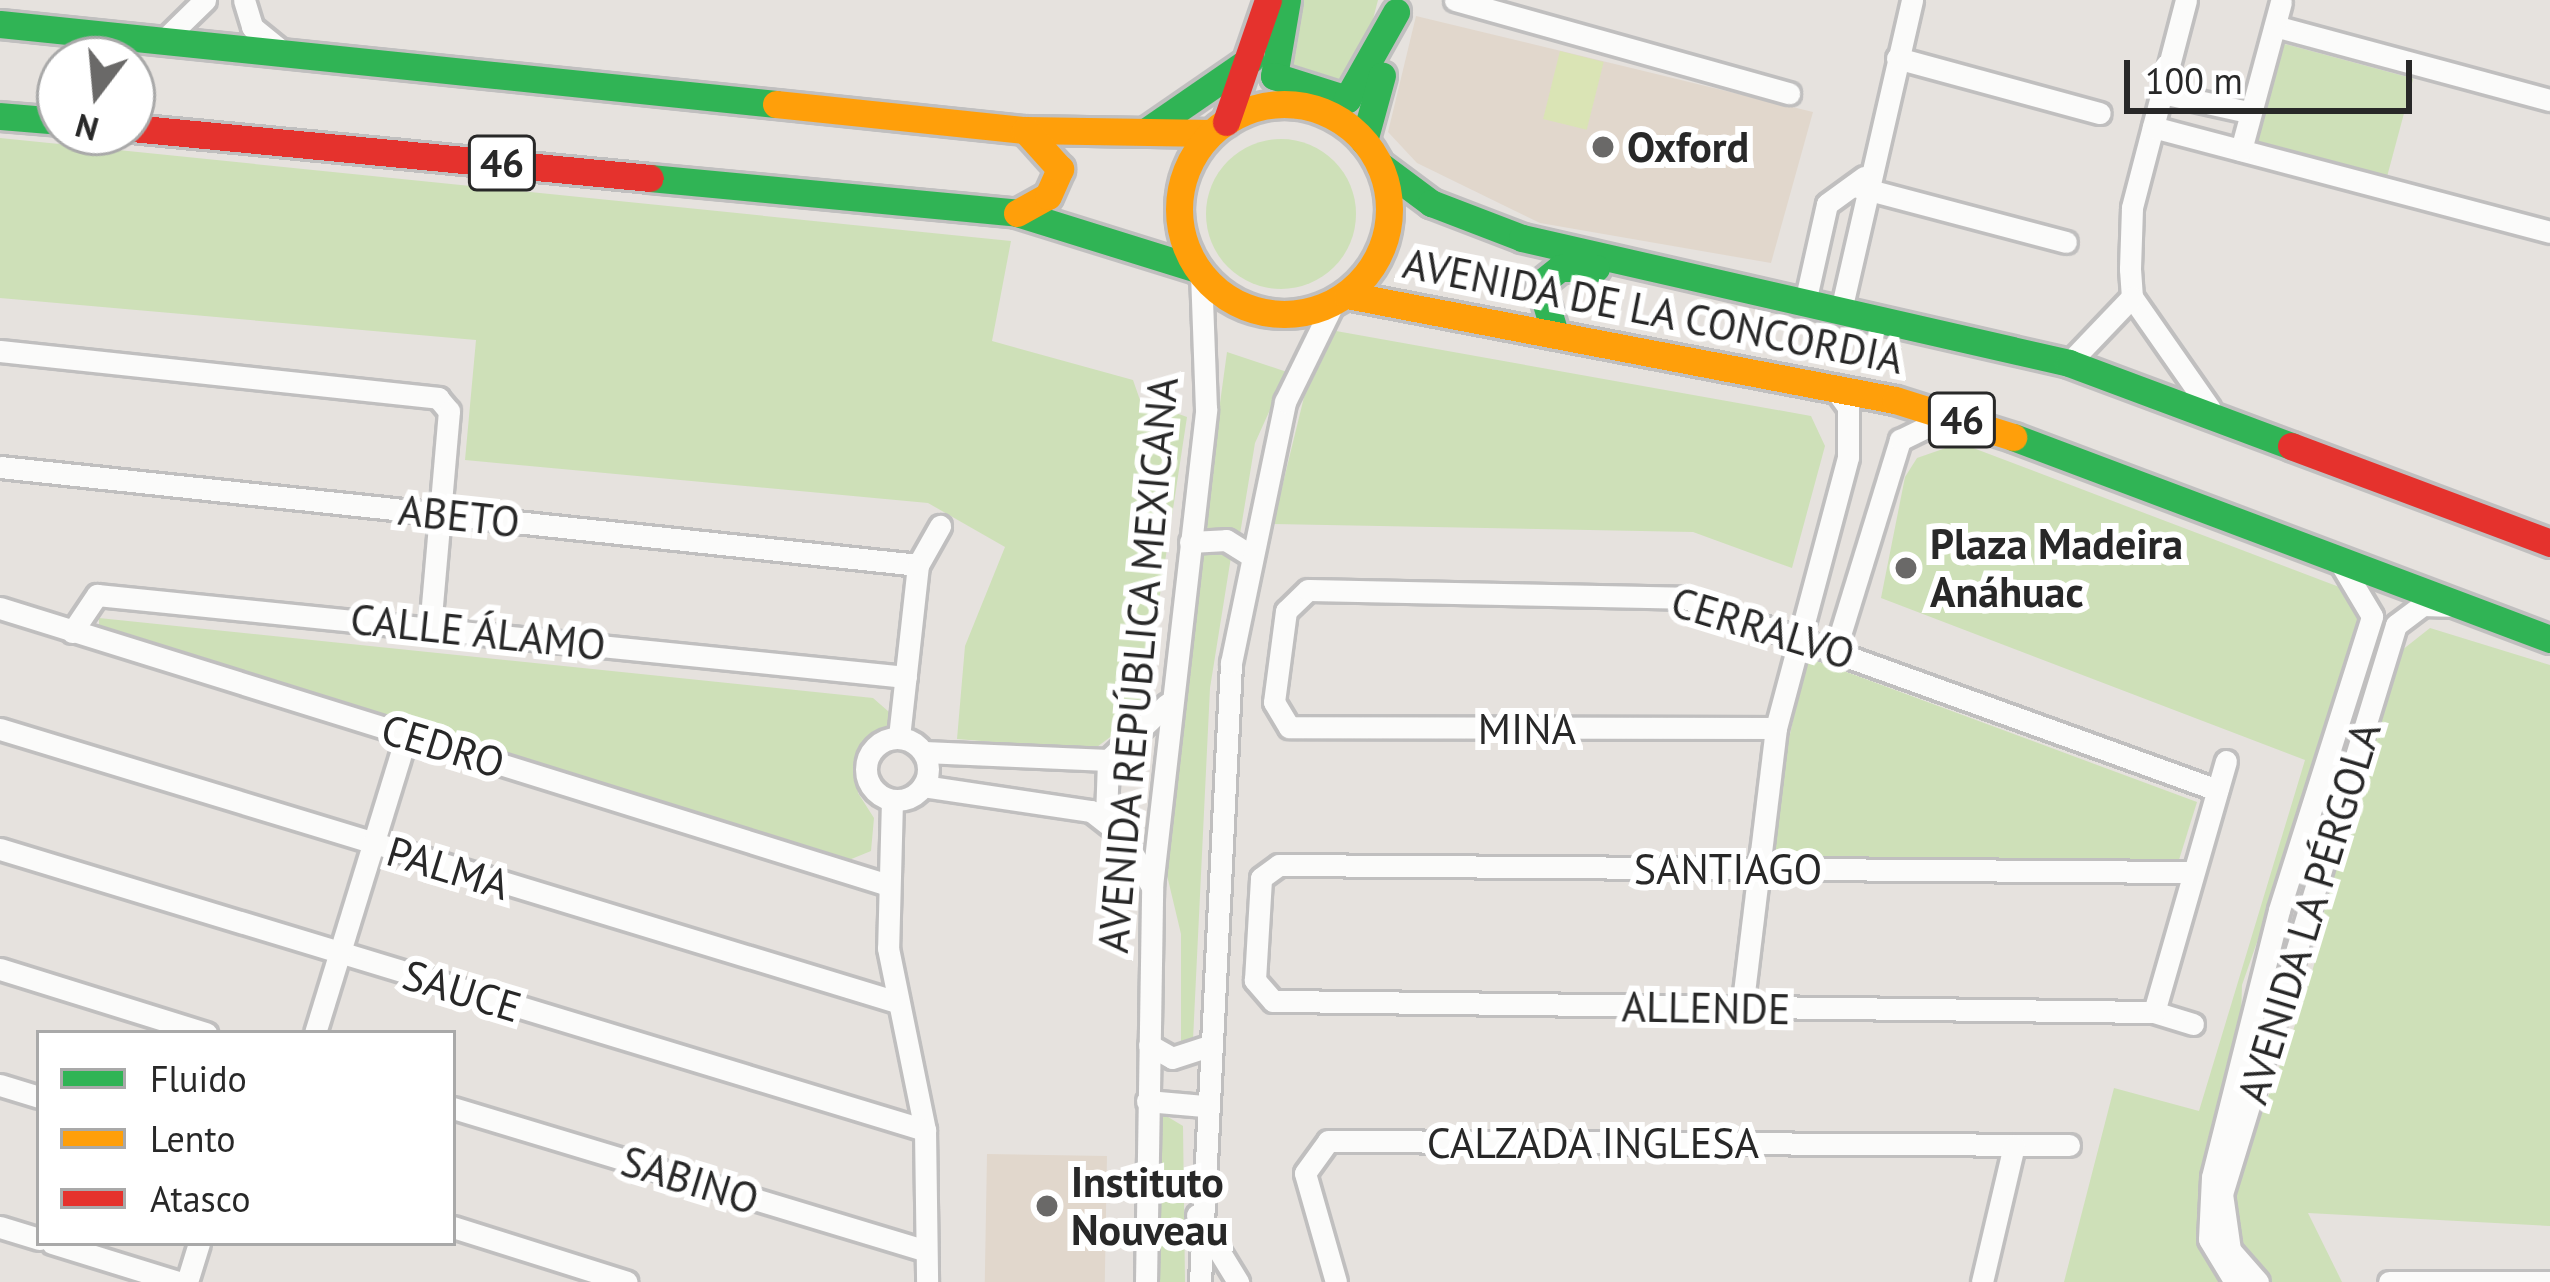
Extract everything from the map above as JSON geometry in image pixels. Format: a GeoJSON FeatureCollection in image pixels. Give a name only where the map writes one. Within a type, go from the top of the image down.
{"type":"FeatureCollection","features":[{"type":"Feature","properties":{"kind":"main road"},"geometry":{"type":"LineString","coordinates":[[1199,271],[1180,197],[1251,59],[1268,0]]}},
{"type":"Feature","properties":{"kind":"main road"},"geometry":{"type":"LineString","coordinates":[[1287,0],[1274,76],[1347,99],[1398,6]]}},
{"type":"Feature","properties":{"kind":"main road"},"geometry":{"type":"LineString","coordinates":[[1341,298],[1388,229],[1372,153],[1398,6]]}},
{"type":"Feature","properties":{"kind":"main road","name":"46"},"geometry":{"type":"LineString","coordinates":[[0,23],[101,36]]}},
{"type":"Feature","properties":{"kind":"main road","name":"46"},"geometry":{"type":"LineString","coordinates":[[156,43],[1126,138],[1219,128],[1294,105],[1372,153]]}},
{"type":"Feature","properties":{"kind":"main road"},"geometry":{"type":"LineString","coordinates":[[1126,138],[1187,112],[1251,59]]}},
{"type":"Feature","properties":{"kind":"main road"},"geometry":{"type":"LineString","coordinates":[[0,116],[36,120]]}},
{"type":"Feature","properties":{"kind":"main road","name":"46"},"geometry":{"type":"LineString","coordinates":[[156,130],[1016,213],[1199,271],[1262,312],[1341,298]]}},
{"type":"Feature","properties":{"kind":"main road"},"geometry":{"type":"LineString","coordinates":[[1016,213],[1048,196],[1060,169],[1025,130]]}},
{"type":"Feature","properties":{"kind":"main road","name":"AVENIDA DE LA CONCORDIA"},"geometry":{"type":"LineString","coordinates":[[1372,153],[1472,220],[2069,363],[2210,410],[2550,543]]}},
{"type":"Feature","properties":{"kind":"main road"},"geometry":{"type":"LineString","coordinates":[[1553,327],[1537,296],[1550,272],[1668,269]]}},
{"type":"Feature","properties":{"kind":"main road","name":"AVENIDA DE LA CONCORDIA"},"geometry":{"type":"LineString","coordinates":[[1341,298],[1553,327],[1830,383],[1954,417],[2334,554],[2550,639]]}},
{"type":"Feature","properties":{"kind":"street"},"geometry":{"type":"LineString","coordinates":[[156,42],[196,21],[205,0]]}},
{"type":"Feature","properties":{"kind":"street"},"geometry":{"type":"LineString","coordinates":[[244,0],[252,27],[294,58]]}},
{"type":"Feature","properties":{"kind":"street"},"geometry":{"type":"LineString","coordinates":[[1455,0],[1789,93]]}},
{"type":"Feature","properties":{"kind":"street"},"geometry":{"type":"LineString","coordinates":[[1842,305],[1866,181],[1912,0]]}},
{"type":"Feature","properties":{"kind":"street"},"geometry":{"type":"LineString","coordinates":[[2186,0],[2132,208],[2132,297],[2210,410]]}},
{"type":"Feature","properties":{"kind":"street"},"geometry":{"type":"LineString","coordinates":[[2241,150],[2281,2]]}},
{"type":"Feature","properties":{"kind":"street"},"geometry":{"type":"LineString","coordinates":[[2275,26],[2550,100]]}},
{"type":"Feature","properties":{"kind":"street"},"geometry":{"type":"LineString","coordinates":[[1897,58],[2100,112]]}},
{"type":"Feature","properties":{"kind":"street"},"geometry":{"type":"LineString","coordinates":[[2162,93],[2248,112]]}},
{"type":"Feature","properties":{"kind":"street"},"geometry":{"type":"LineString","coordinates":[[2153,127],[2550,232]]}},
{"type":"Feature","properties":{"kind":"street"},"geometry":{"type":"LineString","coordinates":[[1806,298],[1827,204],[1866,181],[2066,242]]}},
{"type":"Feature","properties":{"kind":"street","name":"AVENIDA REPÚBLICA MEXICANA"},"geometry":{"type":"LineString","coordinates":[[1146,1282],[1152,886],[1206,410],[1199,271]]}},
{"type":"Feature","properties":{"kind":"street"},"geometry":{"type":"LineString","coordinates":[[2069,363],[2132,297]]}},
{"type":"Feature","properties":{"kind":"street"},"geometry":{"type":"LineString","coordinates":[[1200,1282],[1196,1215],[1247,553],[1291,386],[1341,298]]}},
{"type":"Feature","properties":{"kind":"street"},"geometry":{"type":"LineString","coordinates":[[0,351],[428,393],[449,411],[430,627]]}},
{"type":"Feature","properties":{"kind":"street"},"geometry":{"type":"LineString","coordinates":[[1742,1009],[1752,869],[1776,728],[1848,457],[1848,407],[1830,383]]}},
{"type":"Feature","properties":{"kind":"street"},"geometry":{"type":"LineString","coordinates":[[1836,648],[1887,469],[1910,429],[1954,417]]}},
{"type":"Feature","properties":{"kind":"street"},"geometry":{"type":"LineString","coordinates":[[1848,457],[1887,469]]}},
{"type":"Feature","properties":{"kind":"street","name":"ABETO"},"geometry":{"type":"LineString","coordinates":[[0,467],[918,565]]}},
{"type":"Feature","properties":{"kind":"street"},"geometry":{"type":"LineString","coordinates":[[892,800],[873,790],[866,760],[899,737],[918,565],[940,526]]}},
{"type":"Feature","properties":{"kind":"street"},"geometry":{"type":"LineString","coordinates":[[1190,542],[1226,540],[1247,553]]}},
{"type":"Feature","properties":{"kind":"street"},"geometry":{"type":"LineString","coordinates":[[1824,542],[1862,554]]}},
{"type":"Feature","properties":{"kind":"street","name":"AVENIDA LA PÉRGOLA"},"geometry":{"type":"LineString","coordinates":[[2235,1282],[2206,1217],[2247,1036],[2372,616],[2334,554]]}},
{"type":"Feature","properties":{"kind":"street","name":"CERRALVO"},"geometry":{"type":"LineString","coordinates":[[1279,721],[1289,601],[1308,590],[1608,590],[1685,598],[1800,634],[2217,790]]}},
{"type":"Feature","properties":{"kind":"street","name":"CALLE ÁLAMO"},"geometry":{"type":"LineString","coordinates":[[72,632],[97,595],[906,677]]}},
{"type":"Feature","properties":{"kind":"street","name":"AVENIDA LA PÉRGOLA"},"geometry":{"type":"LineString","coordinates":[[2258,1282],[2219,1220],[2396,626],[2423,605],[2483,611]]}},
{"type":"Feature","properties":{"kind":"street","name":"CEDRO"},"geometry":{"type":"LineString","coordinates":[[0,608],[885,884]]}},
{"type":"Feature","properties":{"kind":"street"},"geometry":{"type":"LineString","coordinates":[[899,737],[924,752],[1057,763],[1108,760],[1150,732],[1172,693]]}},
{"type":"Feature","properties":{"kind":"street","name":"MINA"},"geometry":{"type":"LineString","coordinates":[[1279,721],[1776,728]]}},
{"type":"Feature","properties":{"kind":"street","name":"PALMA"},"geometry":{"type":"LineString","coordinates":[[0,730],[897,1002]]}},
{"type":"Feature","properties":{"kind":"street"},"geometry":{"type":"LineString","coordinates":[[316,1030],[406,734]]}},
{"type":"Feature","properties":{"kind":"street"},"geometry":{"type":"LineString","coordinates":[[923,786],[924,752]]}},
{"type":"Feature","properties":{"kind":"street"},"geometry":{"type":"LineString","coordinates":[[1108,760],[1106,818],[1152,886]]}},
{"type":"Feature","properties":{"kind":"street"},"geometry":{"type":"LineString","coordinates":[[2154,1012],[2226,760]]}},
{"type":"Feature","properties":{"kind":"street"},"geometry":{"type":"LineString","coordinates":[[1056,802],[1057,763]]}},
{"type":"Feature","properties":{"kind":"street"},"geometry":{"type":"LineString","coordinates":[[892,800],[923,786],[1056,802],[1106,818]]}},
{"type":"Feature","properties":{"kind":"street"},"geometry":{"type":"LineString","coordinates":[[892,800],[885,884],[897,1002],[926,1130],[927,1282]]}},
{"type":"Feature","properties":{"kind":"street","name":"SAUCE"},"geometry":{"type":"LineString","coordinates":[[0,849],[926,1130]]}},
{"type":"Feature","properties":{"kind":"street","name":"SANTIAGO"},"geometry":{"type":"LineString","coordinates":[[1259,994],[1265,871],[2193,872]]}},
{"type":"Feature","properties":{"kind":"street"},"geometry":{"type":"LineString","coordinates":[[2291,884],[2316,892]]}},
{"type":"Feature","properties":{"kind":"street"},"geometry":{"type":"LineString","coordinates":[[0,969],[196,1030]]}},
{"type":"Feature","properties":{"kind":"street","name":"ALLENDE"},"geometry":{"type":"LineString","coordinates":[[1259,994],[1742,1009],[2154,1012],[2193,1024]]}},
{"type":"Feature","properties":{"kind":"street"},"geometry":{"type":"LineString","coordinates":[[2247,1036],[2271,1042]]}},
{"type":"Feature","properties":{"kind":"street"},"geometry":{"type":"LineString","coordinates":[[1149,1045],[1172,1058],[1208,1046]]}},
{"type":"Feature","properties":{"kind":"street"},"geometry":{"type":"LineString","coordinates":[[0,1085],[36,1096]]}},
{"type":"Feature","properties":{"kind":"street"},"geometry":{"type":"LineString","coordinates":[[1147,1101],[1204,1106]]}},
{"type":"Feature","properties":{"kind":"street","name":"SABINO"},"geometry":{"type":"LineString","coordinates":[[456,1109],[926,1251]]}},
{"type":"Feature","properties":{"kind":"street","name":"CALZADA INGLESA"},"geometry":{"type":"LineString","coordinates":[[1336,1282],[1305,1173],[1328,1141],[2069,1145]]}},
{"type":"Feature","properties":{"kind":"street"},"geometry":{"type":"LineString","coordinates":[[1982,1282],[2014,1146]]}},
{"type":"Feature","properties":{"kind":"street"},"geometry":{"type":"LineString","coordinates":[[1196,1215],[1238,1282]]}},
{"type":"Feature","properties":{"kind":"street"},"geometry":{"type":"LineString","coordinates":[[0,1227],[36,1238]]}},
{"type":"Feature","properties":{"kind":"street"},"geometry":{"type":"LineString","coordinates":[[456,1228],[627,1282]]}},
{"type":"Feature","properties":{"kind":"street"},"geometry":{"type":"LineString","coordinates":[[62,1246],[178,1282]]}},
{"type":"Feature","properties":{"kind":"street"},"geometry":{"type":"LineString","coordinates":[[188,1282],[198,1246]]}},
{"type":"Feature","properties":{"kind":"street"},"geometry":{"type":"LineString","coordinates":[[2389,1282],[2549,1282]]}},
{"type":"Feature","properties":{"kind":"shaded area","name":"Oxford"},"geometry":{"type":"Polygon","coordinates":[[[1416,16],[1813,112],[1771,263],[1540,223],[1417,163],[1388,132],[1416,16]]]}},
{"type":"Feature","properties":{"kind":"shaded area","name":"Instituto Nouveau"},"geometry":{"type":"Polygon","coordinates":[[[987,1154],[1107,1156],[1105,1282],[985,1282],[987,1154]]]}},
{"type":"Feature","properties":{"kind":"green space"},"geometry":{"type":"Polygon","coordinates":[[[1293,0],[1378,0],[1353,96],[1282,77],[1293,0]]]}},
{"type":"Feature","properties":{"kind":"green space"},"geometry":{"type":"Polygon","coordinates":[[[2281,43],[2413,78],[2387,177],[2255,142],[2281,43]]]}},
{"type":"Feature","properties":{"kind":"green space"},"geometry":{"type":"Polygon","coordinates":[[[1560,51],[1604,62],[1587,130],[1543,119],[1560,51]]]}},
{"type":"Feature","properties":{"kind":"green space"},"geometry":{"type":"Polygon","coordinates":[[[0,138],[36,142],[36,156],[156,154],[1011,241],[992,341],[1133,380],[1140,400],[1187,417],[1142,713],[1093,750],[957,739],[965,646],[1005,547],[928,503],[465,460],[476,340],[0,298],[0,138]]]}},
{"type":"Feature","properties":{"kind":"green space"},"geometry":{"type":"Polygon","coordinates":[[[1281,139],[1310,145],[1334,161],[1350,185],[1356,214],[1350,243],[1334,267],[1310,283],[1281,289],[1252,283],[1228,267],[1212,243],[1206,214],[1212,185],[1228,161],[1252,145],[1281,139]]]}},
{"type":"Feature","properties":{"kind":"green space"},"geometry":{"type":"Polygon","coordinates":[[[1336,331],[1811,416],[1825,446],[1792,568],[1693,532],[1273,524],[1304,397],[1336,331]]]}},
{"type":"Feature","properties":{"kind":"green space"},"geometry":{"type":"Polygon","coordinates":[[[1227,352],[1287,372],[1255,443],[1240,534],[1203,527],[1227,352]]]}},
{"type":"Feature","properties":{"kind":"green space"},"geometry":{"type":"Polygon","coordinates":[[[1960,443],[2355,593],[2366,630],[2242,985],[2240,1054],[2203,1179],[2199,1240],[2220,1282],[2064,1282],[2114,1088],[2199,1111],[2305,760],[1881,598],[1905,477],[1917,458],[1960,443]]]}},
{"type":"Feature","properties":{"kind":"green space"},"geometry":{"type":"Polygon","coordinates":[[[1220,548],[1231,557],[1210,688],[1193,1040],[1181,1048],[1181,934],[1166,871],[1188,637],[1203,552],[1220,548]]]}},
{"type":"Feature","properties":{"kind":"green space"},"geometry":{"type":"Polygon","coordinates":[[[99,618],[873,698],[896,718],[864,750],[858,793],[874,818],[871,851],[844,862],[99,635],[99,618]]]}},
{"type":"Feature","properties":{"kind":"green space"},"geometry":{"type":"Polygon","coordinates":[[[2430,628],[2550,665],[2550,1226],[2308,1213],[2342,1282],[2268,1282],[2236,1249],[2229,1201],[2298,1017],[2325,929],[2323,889],[2392,658],[2430,628]]]}},
{"type":"Feature","properties":{"kind":"green space"},"geometry":{"type":"Polygon","coordinates":[[[1806,657],[2197,802],[2178,863],[1765,855],[1806,657]]]}},
{"type":"Feature","properties":{"kind":"green space"},"geometry":{"type":"Polygon","coordinates":[[[1158,1111],[1183,1126],[1185,1282],[1152,1282],[1158,1111]]]}},
{"type":"Feature","properties":{"kind":"traffic: fast"},"geometry":{"type":"LineString","coordinates":[[1287,0],[1274,76],[1347,99],[1396,12]]}},
{"type":"Feature","properties":{"kind":"traffic: fast"},"geometry":{"type":"LineString","coordinates":[[0,24],[776,104]]}},
{"type":"Feature","properties":{"kind":"traffic: fast"},"geometry":{"type":"LineString","coordinates":[[1148,130],[1251,59]]}},
{"type":"Feature","properties":{"kind":"traffic: fast"},"geometry":{"type":"LineString","coordinates":[[1364,141],[1382,75]]}},
{"type":"Feature","properties":{"kind":"traffic: fast"},"geometry":{"type":"LineString","coordinates":[[0,116],[36,119]]}},
{"type":"Feature","properties":{"kind":"traffic: fast"},"geometry":{"type":"LineString","coordinates":[[1380,165],[1431,203],[1522,238],[2069,363],[2291,446]]}},
{"type":"Feature","properties":{"kind":"traffic: fast"},"geometry":{"type":"LineString","coordinates":[[650,178],[1017,213],[1197,269]]}},
{"type":"Feature","properties":{"kind":"traffic: fast"},"geometry":{"type":"LineString","coordinates":[[1553,327],[1540,284],[1560,268],[1596,268]]}},
{"type":"Feature","properties":{"kind":"traffic: fast"},"geometry":{"type":"LineString","coordinates":[[2013,437],[2550,639]]}},
{"type":"Feature","properties":{"kind":"traffic: slow"},"geometry":{"type":"LineString","coordinates":[[776,104],[1025,130],[1211,133]]}},
{"type":"Feature","properties":{"kind":"traffic: slow"},"geometry":{"type":"LineString","coordinates":[[1284,104],[1324,112],[1358,135],[1381,169],[1389,209],[1381,249],[1358,283],[1324,306],[1284,314],[1244,306],[1210,283],[1187,249],[1179,209],[1187,169],[1210,135],[1244,112],[1284,104]]}},
{"type":"Feature","properties":{"kind":"traffic: slow"},"geometry":{"type":"LineString","coordinates":[[1017,213],[1048,196],[1060,169],[1025,130]]}},
{"type":"Feature","properties":{"kind":"traffic: slow"},"geometry":{"type":"LineString","coordinates":[[1347,295],[1895,400],[2013,437]]}},
{"type":"Feature","properties":{"kind":"traffic: jam"},"geometry":{"type":"LineString","coordinates":[[1226,122],[1268,0]]}},
{"type":"Feature","properties":{"kind":"traffic: jam"},"geometry":{"type":"LineString","coordinates":[[156,130],[650,178]]}},
{"type":"Feature","properties":{"kind":"traffic: jam"},"geometry":{"type":"LineString","coordinates":[[2291,446],[2550,543]]}},
{"type":"Feature","properties":{"kind":"place","name":"Oxford"},"geometry":{"type":"Point","coordinates":[1603,147]}},
{"type":"Feature","properties":{"kind":"place","name":"Plaza Madeira Anáhuac"},"geometry":{"type":"Point","coordinates":[1906,568]}},
{"type":"Feature","properties":{"kind":"place","name":"Instituto Nouveau"},"geometry":{"type":"Point","coordinates":[1047,1206]}}]}
